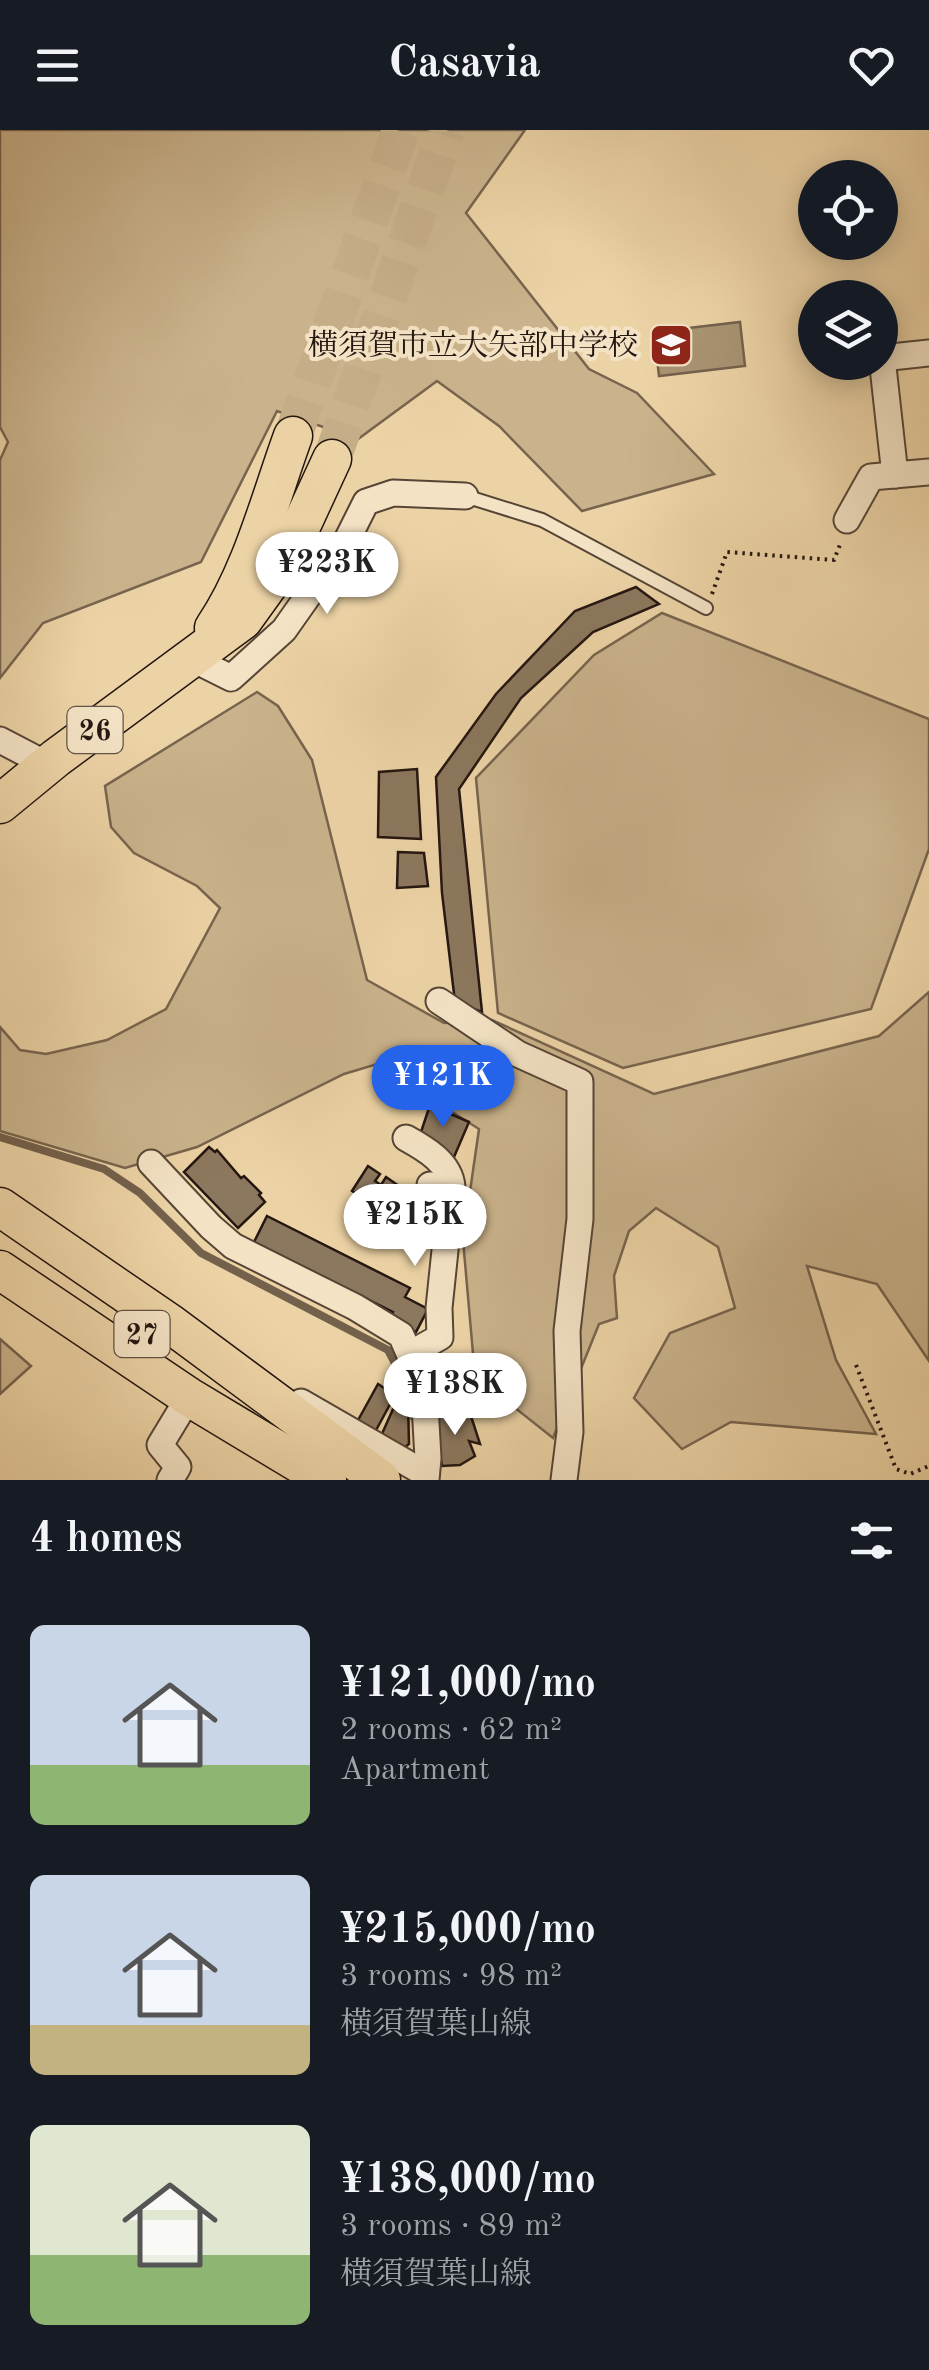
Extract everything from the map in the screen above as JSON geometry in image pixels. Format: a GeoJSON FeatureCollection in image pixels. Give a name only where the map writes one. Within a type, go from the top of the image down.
{"type":"FeatureCollection","features":[{"type":"Feature","properties":{"kind":"main road","name":"26"},"geometry":{"type":"LineString","coordinates":[[193,659],[226,610],[293,436]]}},
{"type":"Feature","properties":{"kind":"main road","name":"26"},"geometry":{"type":"LineString","coordinates":[[0,804],[243,620],[284,563],[332,459]]}},
{"type":"Feature","properties":{"kind":"main road"},"geometry":{"type":"LineString","coordinates":[[0,1207],[172,1325],[378,1480]]}},
{"type":"Feature","properties":{"kind":"main road","name":"27"},"geometry":{"type":"LineString","coordinates":[[0,1238],[284,1432],[344,1480]]}},
{"type":"Feature","properties":{"kind":"main road"},"geometry":{"type":"LineString","coordinates":[[0,1270],[189,1396],[327,1480]]}},
{"type":"Feature","properties":{"kind":"main road","name":"27"},"geometry":{"type":"LineString","coordinates":[[284,1432],[378,1480]]}},
{"type":"Feature","properties":{"kind":"street"},"geometry":{"type":"LineString","coordinates":[[894,475],[882,358],[929,353]]}},
{"type":"Feature","properties":{"kind":"street"},"geometry":{"type":"LineString","coordinates":[[847,520],[871,477],[929,472]]}},
{"type":"Feature","properties":{"kind":"street"},"geometry":{"type":"LineString","coordinates":[[193,659],[230,678],[284,630],[346,542],[366,502],[393,493],[465,496]]}},
{"type":"Feature","properties":{"kind":"street"},"geometry":{"type":"LineString","coordinates":[[0,740],[48,765]]}},
{"type":"Feature","properties":{"kind":"street"},"geometry":{"type":"LineString","coordinates":[[439,1001],[518,1054],[580,1082],[580,1219],[567,1331],[570,1432],[564,1480]]}},
{"type":"Feature","properties":{"kind":"street"},"geometry":{"type":"LineString","coordinates":[[406,1138],[432,1154],[449,1173],[452,1187],[436,1193],[447,1231],[440,1337],[410,1354]]}},
{"type":"Feature","properties":{"kind":"street"},"geometry":{"type":"LineString","coordinates":[[0,1188],[274,1386],[426,1477],[424,1387],[401,1335],[355,1307],[233,1246],[150,1162]]}},
{"type":"Feature","properties":{"kind":"street"},"geometry":{"type":"LineString","coordinates":[[170,1480],[178,1467],[160,1445],[189,1396]]}},
{"type":"Feature","properties":{"kind":"lane"},"geometry":{"type":"LineString","coordinates":[[465,496],[542,520],[706,608]]}},
{"type":"Feature","properties":{"kind":"path"},"geometry":{"type":"LineString","coordinates":[[706,608],[728,552],[834,560],[847,520]]}},
{"type":"Feature","properties":{"kind":"path"},"geometry":{"type":"LineString","coordinates":[[856,1364],[896,1469],[910,1474],[929,1466]]}},
{"type":"Feature","properties":{"kind":"shaded area"},"geometry":{"type":"Polygon","coordinates":[[[0,130],[525,130],[466,213],[589,369],[637,393],[714,474],[582,511],[499,426],[437,381],[358,439],[277,411],[201,562],[43,623],[0,678],[0,460],[8,442],[0,427],[0,130]]]}},
{"type":"Feature","properties":{"kind":"shaded area"},"geometry":{"type":"Polygon","coordinates":[[[740,322],[745,366],[659,376],[654,332],[740,322]]]}},
{"type":"Feature","properties":{"kind":"shaded area"},"geometry":{"type":"Polygon","coordinates":[[[662,613],[929,719],[929,849],[871,1009],[623,1068],[498,1013],[476,778],[594,655],[662,613]]]}},
{"type":"Feature","properties":{"kind":"shaded area"},"geometry":{"type":"Polygon","coordinates":[[[257,692],[278,706],[312,760],[367,980],[444,1023],[492,1020],[654,1094],[879,1036],[929,992],[929,1361],[877,1284],[807,1266],[836,1360],[876,1434],[731,1422],[682,1449],[634,1398],[670,1333],[735,1308],[718,1247],[656,1208],[629,1231],[614,1276],[617,1318],[599,1324],[553,1438],[475,1376],[463,1240],[479,1129],[377,1064],[344,1074],[197,1147],[125,1168],[0,1131],[0,1027],[20,1050],[46,1054],[107,1040],[166,1009],[220,908],[197,886],[134,853],[111,827],[105,786],[257,692]]]}},
{"type":"Feature","properties":{"kind":"shaded area"},"geometry":{"type":"Polygon","coordinates":[[[0,1339],[31,1366],[0,1394],[0,1339]]]}},
{"type":"Feature","properties":{"kind":"building"},"geometry":{"type":"Polygon","coordinates":[[[636,587],[659,604],[593,632],[521,698],[459,789],[482,1012],[455,1002],[442,893],[436,777],[496,694],[575,611],[636,587]]]}},
{"type":"Feature","properties":{"kind":"building"},"geometry":{"type":"Polygon","coordinates":[[[417,769],[421,839],[378,837],[379,772],[417,769]]]}},
{"type":"Feature","properties":{"kind":"building"},"geometry":{"type":"Polygon","coordinates":[[[398,852],[424,853],[428,886],[397,888],[398,852]]]}},
{"type":"Feature","properties":{"kind":"building"},"geometry":{"type":"Polygon","coordinates":[[[430,1105],[469,1122],[454,1157],[419,1138],[430,1105]]]}},
{"type":"Feature","properties":{"kind":"building"},"geometry":{"type":"Polygon","coordinates":[[[209,1147],[217,1150],[241,1178],[244,1176],[265,1202],[238,1228],[184,1172],[209,1147]]]}},
{"type":"Feature","properties":{"kind":"building"},"geometry":{"type":"Polygon","coordinates":[[[368,1166],[380,1174],[375,1181],[381,1185],[386,1177],[409,1193],[403,1201],[409,1205],[414,1197],[438,1213],[421,1244],[376,1215],[380,1210],[352,1191],[368,1166]]]}},
{"type":"Feature","properties":{"kind":"building"},"geometry":{"type":"Polygon","coordinates":[[[267,1216],[410,1288],[405,1297],[428,1309],[416,1332],[390,1319],[393,1312],[254,1242],[267,1216]]]}},
{"type":"Feature","properties":{"kind":"building"},"geometry":{"type":"Polygon","coordinates":[[[455,1372],[462,1403],[454,1409],[439,1409],[435,1378],[455,1372]]]}},
{"type":"Feature","properties":{"kind":"building"},"geometry":{"type":"Polygon","coordinates":[[[378,1384],[395,1395],[374,1434],[357,1422],[378,1384]]]}},
{"type":"Feature","properties":{"kind":"building"},"geometry":{"type":"Polygon","coordinates":[[[398,1398],[408,1403],[409,1444],[403,1449],[381,1436],[398,1398]]]}},
{"type":"Feature","properties":{"kind":"building"},"geometry":{"type":"Polygon","coordinates":[[[470,1413],[480,1444],[469,1441],[475,1456],[460,1465],[442,1466],[433,1414],[470,1413]]]}},
{"type":"Feature","properties":{"kind":"waterway"},"geometry":{"type":"LineString","coordinates":[[0,1137],[104,1169],[140,1193],[201,1253],[388,1350],[411,1393],[413,1416]]}},
{"type":"Feature","properties":{"kind":"tunnel"},"geometry":{"type":"LineString","coordinates":[[293,436],[401,130]]}},
{"type":"Feature","properties":{"kind":"tunnel"},"geometry":{"type":"LineString","coordinates":[[332,459],[446,130]]}},
{"type":"Feature","properties":{"kind":"place","name":"横須賀市立大矢部中学校"},"geometry":{"type":"Point","coordinates":[671,345]}}]}
